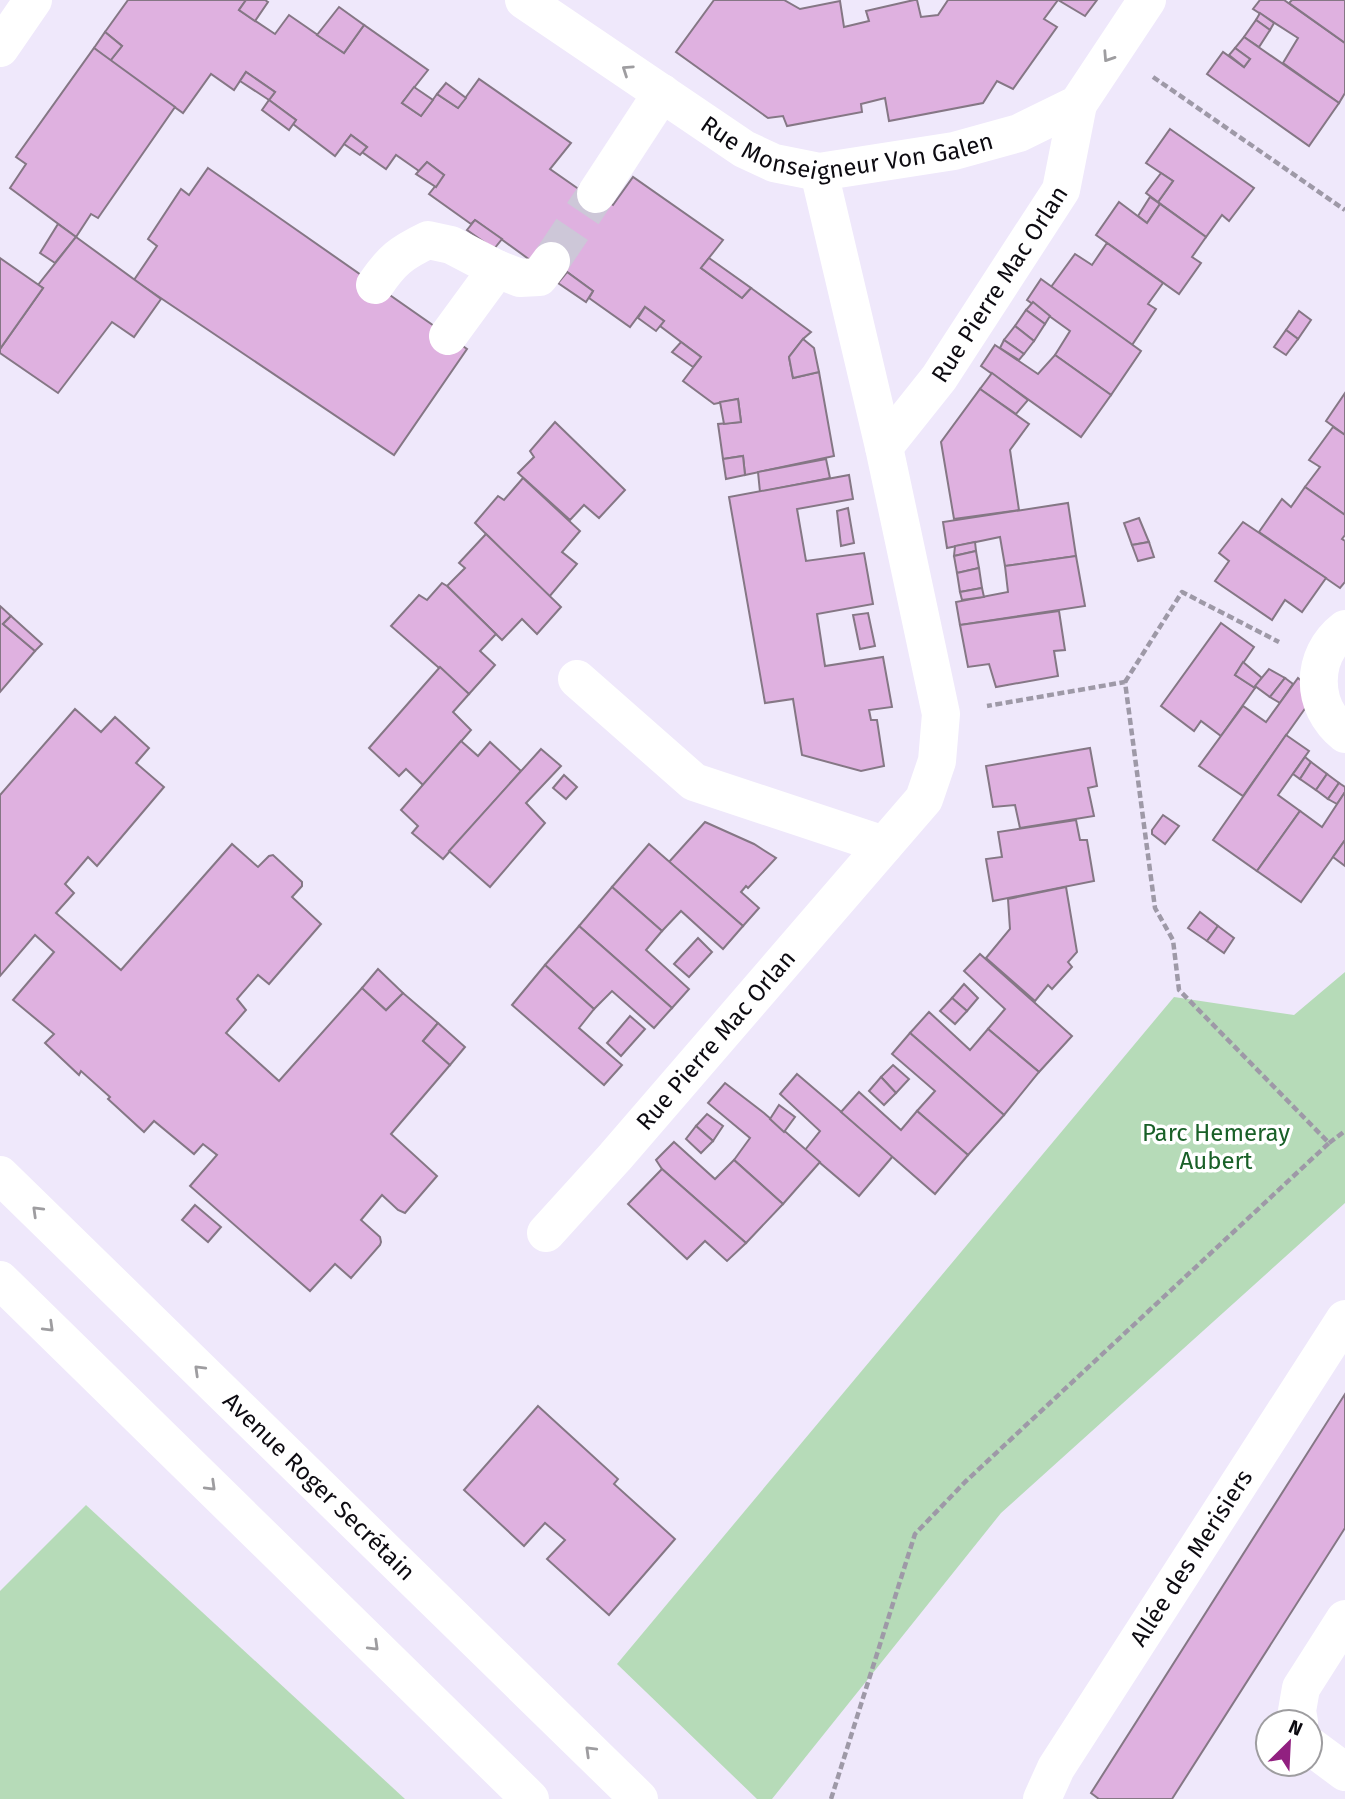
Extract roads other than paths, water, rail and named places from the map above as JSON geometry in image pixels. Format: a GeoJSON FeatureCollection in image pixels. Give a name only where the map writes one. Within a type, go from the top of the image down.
{"type":"FeatureCollection","features":[{"type":"Feature","properties":{"kind":"street"},"geometry":{"type":"LineString","coordinates":[[0,48],[33,0]]}},
{"type":"Feature","properties":{"kind":"street","name":"Rue Monseigneur Von Galen"},"geometry":{"type":"LineString","coordinates":[[524,0],[744,149],[774,163],[820,172],[954,151],[1020,133],[1078,104]]}},
{"type":"Feature","properties":{"kind":"street"},"geometry":{"type":"LineString","coordinates":[[1078,104],[1147,0]]}},
{"type":"Feature","properties":{"kind":"street"},"geometry":{"type":"LineString","coordinates":[[596,194],[662,93]]}},
{"type":"Feature","properties":{"kind":"street","name":"Rue Pierre Mac Orlan"},"geometry":{"type":"LineString","coordinates":[[884,447],[939,378],[1061,190],[1078,104]]}},
{"type":"Feature","properties":{"kind":"street","name":"Rue Pierre Mac Orlan"},"geometry":{"type":"LineString","coordinates":[[546,1233],[615,1157],[924,799],[937,761],[941,713],[884,447],[820,172]]}},
{"type":"Feature","properties":{"kind":"street"},"geometry":{"type":"LineString","coordinates":[[375,285],[389,265],[407,250],[428,240],[451,245],[520,278],[539,277],[551,261]]}},
{"type":"Feature","properties":{"kind":"street"},"geometry":{"type":"LineString","coordinates":[[448,336],[497,269]]}},
{"type":"Feature","properties":{"kind":"street"},"geometry":{"type":"LineString","coordinates":[[1345,629],[1329,645],[1320,664],[1318,686],[1323,708],[1345,734]]}},
{"type":"Feature","properties":{"kind":"street"},"geometry":{"type":"LineString","coordinates":[[577,679],[694,782],[884,845]]}},
{"type":"Feature","properties":{"kind":"street","name":"Avenue Roger Secrétain"},"geometry":{"type":"LineString","coordinates":[[0,1175],[639,1799]]}},
{"type":"Feature","properties":{"kind":"street"},"geometry":{"type":"LineString","coordinates":[[0,1280],[530,1799]]}},
{"type":"Feature","properties":{"kind":"street","name":"Allée des Merisiers"},"geometry":{"type":"LineString","coordinates":[[1042,1799],[1056,1768],[1345,1318]]}},
{"type":"Feature","properties":{"kind":"street"},"geometry":{"type":"LineString","coordinates":[[1298,1708],[1301,1688],[1345,1619]]}},
{"type":"Feature","properties":{"kind":"street"},"geometry":{"type":"LineString","coordinates":[[1324,1756],[1345,1772]]}},
{"type":"Feature","properties":{"kind":"tunnel"},"geometry":{"type":"LineString","coordinates":[[551,261],[596,194]]}},
{"type":"Feature","properties":{"kind":"park label","name":"Parc Hemeray Aubert"},"geometry":{"type":"Point","coordinates":[1216,1147]}}]}
